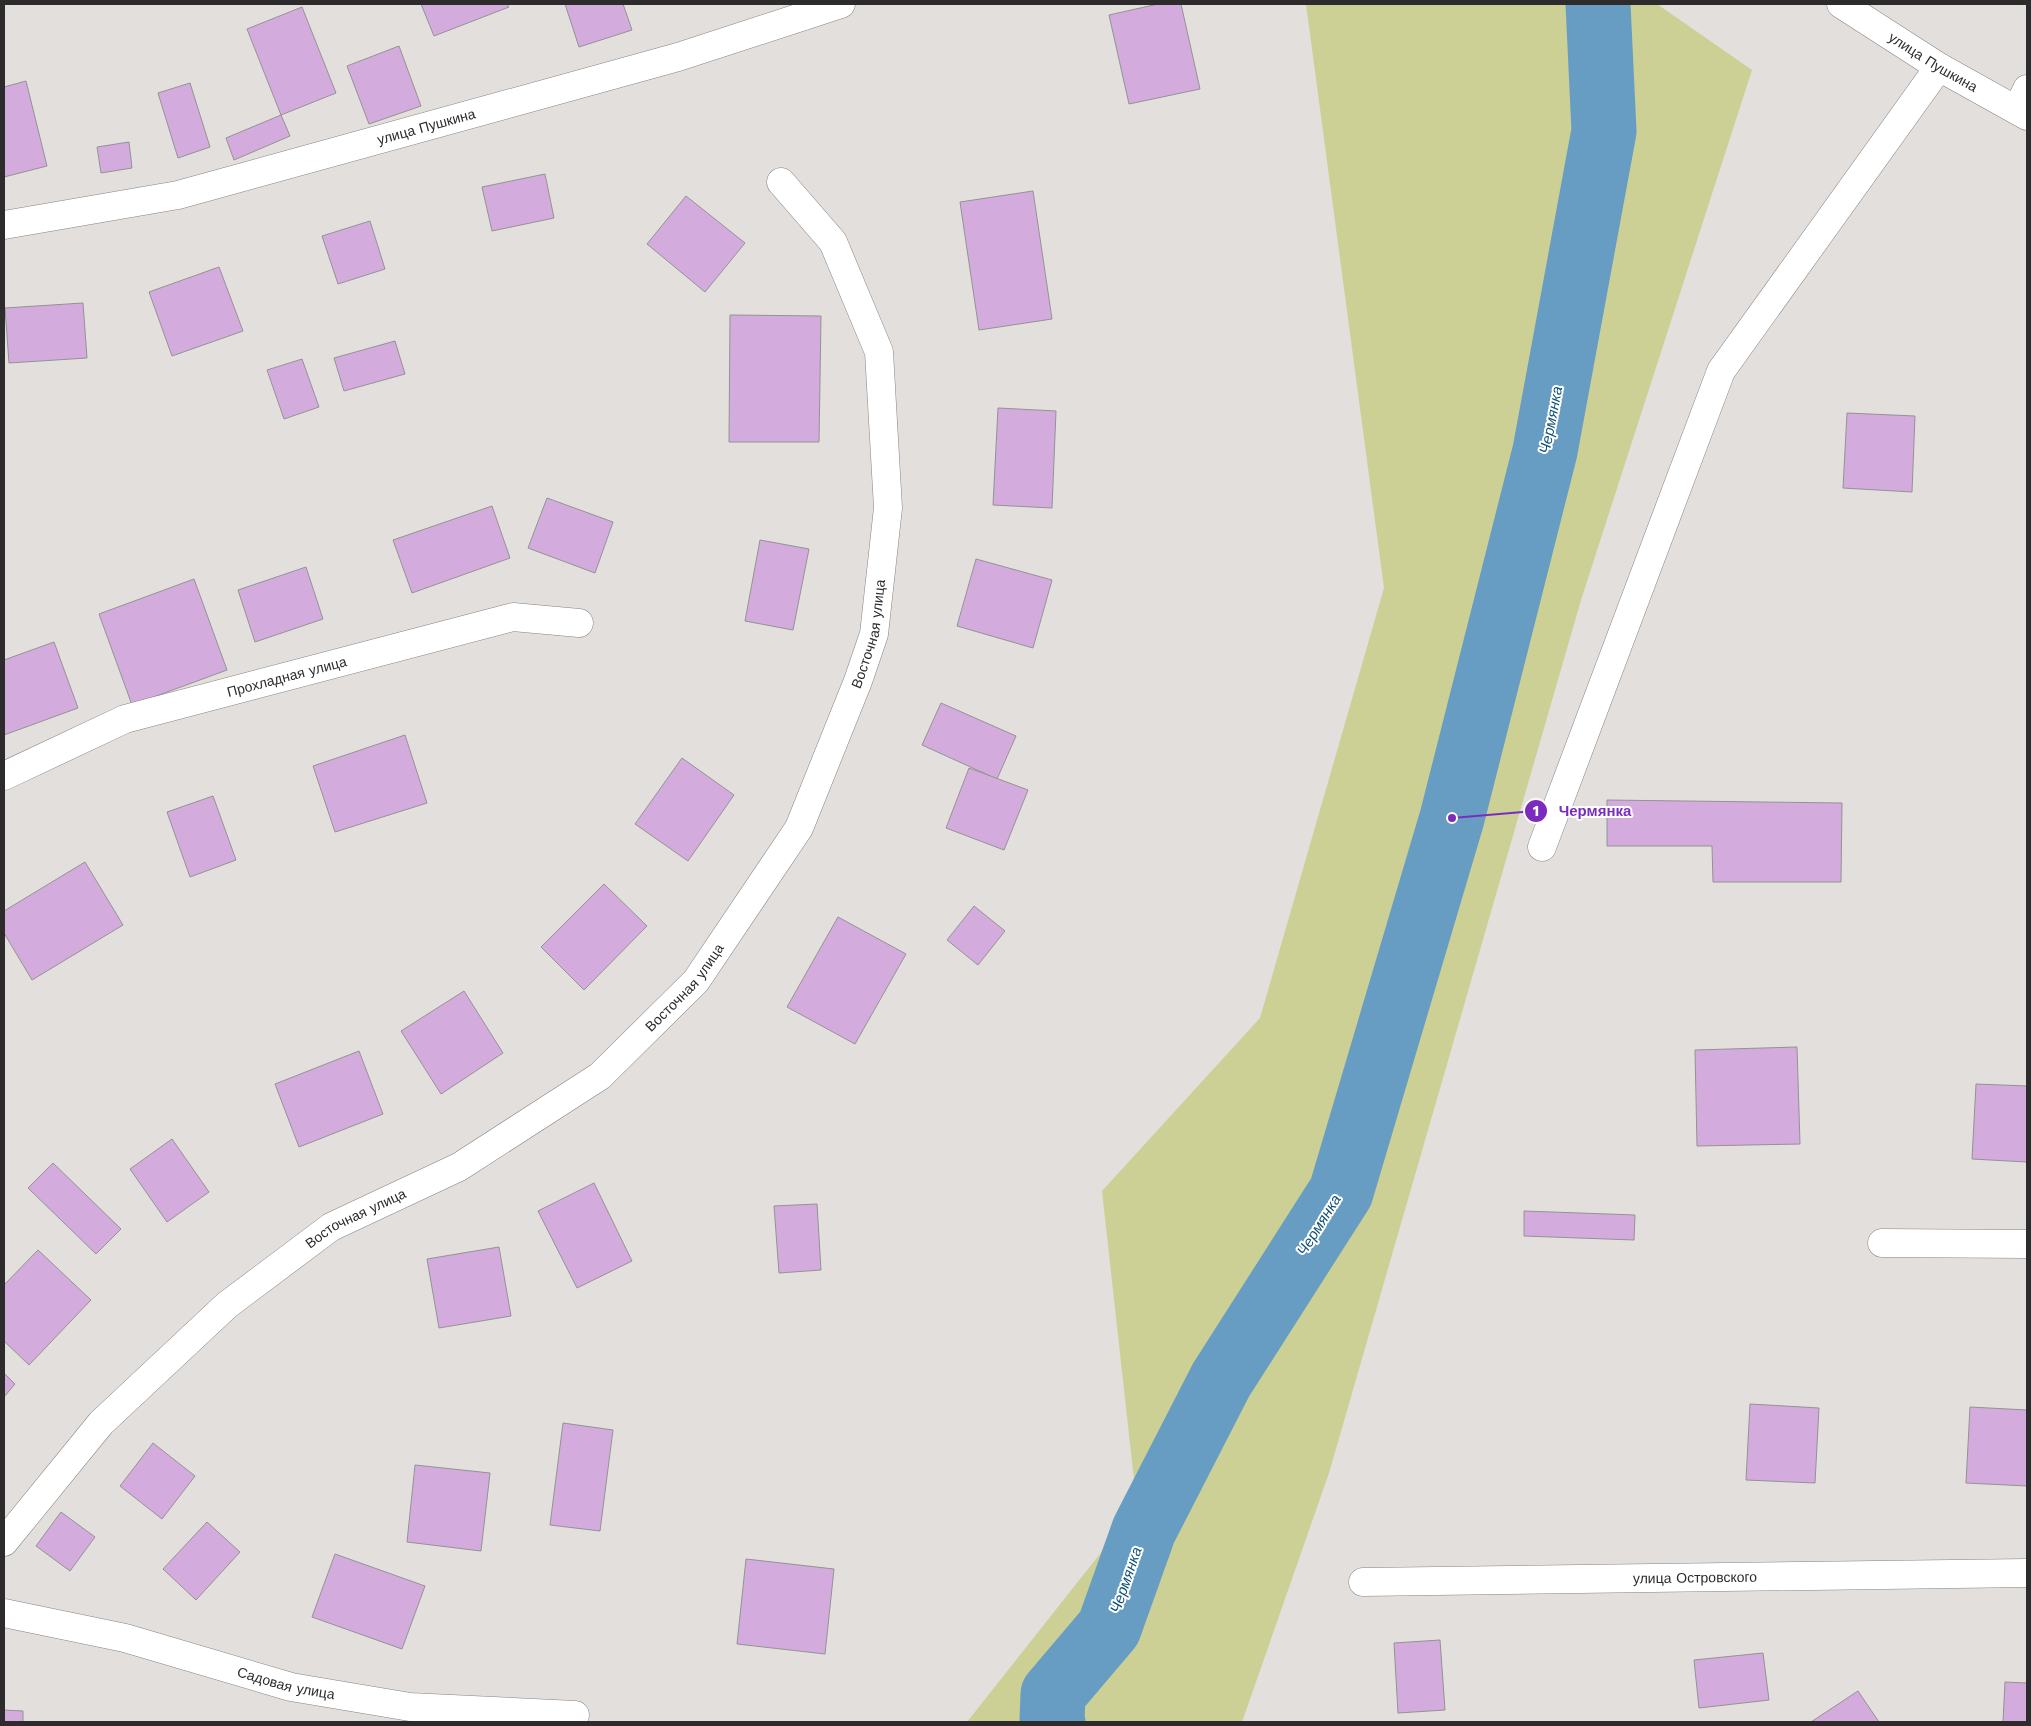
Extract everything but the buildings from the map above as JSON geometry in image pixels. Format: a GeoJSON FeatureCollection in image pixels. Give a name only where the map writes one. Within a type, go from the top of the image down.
{"type":"FeatureCollection","features":[{"type":"Feature","properties":{"kind":"street","name":"улица Пушкина"},"geometry":{"type":"LineString","coordinates":[[4,225],[178,195],[678,57],[841,4]]}},
{"type":"Feature","properties":{"kind":"street","name":"улица Пушкина"},"geometry":{"type":"LineString","coordinates":[[1841,4],[1938,68],[2024,105]]}},
{"type":"Feature","properties":{"kind":"street"},"geometry":{"type":"LineString","coordinates":[[1542,847],[1720,371],[1938,68]]}},
{"type":"Feature","properties":{"kind":"street","name":"Восточная улица"},"geometry":{"type":"LineString","coordinates":[[4,1542],[101,1424],[227,1305],[331,1227],[459,1167],[600,1076],[696,981],[799,828],[858,681],[874,634],[888,508],[879,352],[833,242],[781,182]]}},
{"type":"Feature","properties":{"kind":"street","name":"Прохладная улица"},"geometry":{"type":"LineString","coordinates":[[4,776],[125,719],[513,617],[579,623]]}},
{"type":"Feature","properties":{"kind":"street"},"geometry":{"type":"LineString","coordinates":[[1882,1243],[2027,1244]]}},
{"type":"Feature","properties":{"kind":"street","name":"улица Островского"},"geometry":{"type":"LineString","coordinates":[[1364,1582],[2027,1572]]}},
{"type":"Feature","properties":{"kind":"street","name":"Садовая улица"},"geometry":{"type":"LineString","coordinates":[[4,1612],[125,1638],[291,1687],[410,1707],[575,1715]]}},
{"type":"Feature","properties":{"kind":"green space"},"geometry":{"type":"Polygon","coordinates":[[[1306,4],[1657,4],[1752,70],[1581,600],[1329,1473],[1242,1722],[967,1722],[1137,1507],[1102,1191],[1260,1018],[1384,588],[1306,4]]]}},
{"type":"Feature","properties":{"kind":"waterway","name":"Чермянка"},"geometry":{"type":"LineString","coordinates":[[1053,1722],[1053,1694],[1109,1628],[1144,1530],[1221,1380],[1341,1192],[1452,818],[1545,451],[1604,131],[1598,4]]}},
{"type":"Feature","properties":{"kind":"place","name":"Чермянка"},"geometry":{"type":"Point","coordinates":[1452,818]}}]}
